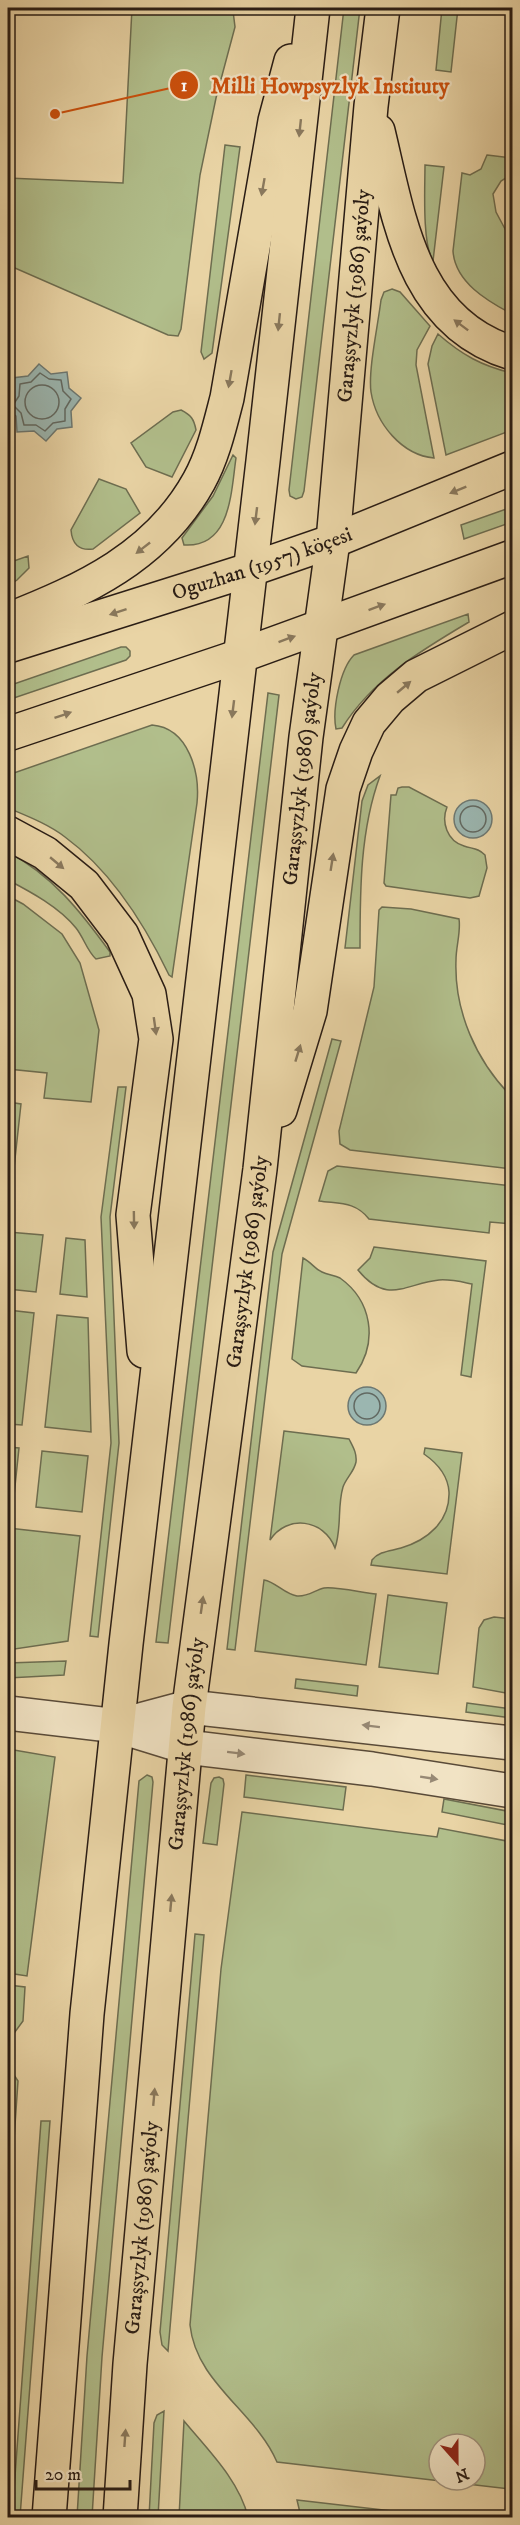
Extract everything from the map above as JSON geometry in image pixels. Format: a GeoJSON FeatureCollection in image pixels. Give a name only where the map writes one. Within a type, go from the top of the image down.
{"type":"FeatureCollection","features":[{"type":"Feature","properties":{"kind":"main road"},"geometry":{"type":"LineString","coordinates":[[8,620],[82,590],[109,574],[168,526],[200,480],[219,429],[227,398],[275,121],[305,8]]}},
{"type":"Feature","properties":{"kind":"main road"},"geometry":{"type":"LineString","coordinates":[[49,2517],[87,2013],[150,1424],[313,8]]}},
{"type":"Feature","properties":{"kind":"main road","name":"Garaşsyzlyk (1986) şaýoly"},"geometry":{"type":"LineString","coordinates":[[120,2517],[130,2364],[189,1707],[260,1169],[304,749],[333,541],[371,106],[383,8]]}},
{"type":"Feature","properties":{"kind":"main road"},"geometry":{"type":"LineString","coordinates":[[371,106],[403,234],[431,294],[462,326],[513,353]]}},
{"type":"Feature","properties":{"kind":"main road","name":"Oguzhan (1957) köçesi"},"geometry":{"type":"LineString","coordinates":[[8,646],[333,541],[513,468]]}},
{"type":"Feature","properties":{"kind":"main road"},"geometry":{"type":"LineString","coordinates":[[8,734],[503,564]]}},
{"type":"Feature","properties":{"kind":"main road"},"geometry":{"type":"LineString","coordinates":[[260,1169],[310,1011],[343,789],[356,751],[369,723],[390,698],[416,676],[513,628]]}},
{"type":"Feature","properties":{"kind":"main road"},"geometry":{"type":"LineString","coordinates":[[8,833],[45,852],[84,885],[122,935],[149,994],[156,1039],[133,1215],[150,1424]]}},
{"type":"Feature","properties":{"kind":"street"},"geometry":{"type":"LineString","coordinates":[[118,1726],[189,1707],[513,1743]]}},
{"type":"Feature","properties":{"kind":"street"},"geometry":{"type":"LineString","coordinates":[[8,1713],[118,1726],[186,1747],[372,1769],[513,1791]]}},
{"type":"Feature","properties":{"kind":"green space"},"geometry":{"type":"Polygon","coordinates":[[[132,8],[233,11],[235,27],[216,98],[200,175],[181,329],[178,336],[168,335],[8,265],[8,178],[123,183],[132,8]]]}},
{"type":"Feature","properties":{"kind":"green space"},"geometry":{"type":"Polygon","coordinates":[[[344,8],[360,8],[304,491],[302,497],[296,499],[290,496],[289,490],[344,8]]]}},
{"type":"Feature","properties":{"kind":"green space"},"geometry":{"type":"Polygon","coordinates":[[[442,8],[458,8],[451,72],[436,70],[442,8]]]}},
{"type":"Feature","properties":{"kind":"green space"},"geometry":{"type":"Polygon","coordinates":[[[225,145],[240,147],[212,353],[204,359],[201,352],[225,145]]]}},
{"type":"Feature","properties":{"kind":"green space"},"geometry":{"type":"Polygon","coordinates":[[[487,155],[512,158],[512,174],[501,181],[493,194],[496,212],[512,242],[512,314],[483,297],[466,281],[455,262],[453,251],[462,173],[470,175],[481,169],[487,155]]]}},
{"type":"Feature","properties":{"kind":"green space"},"geometry":{"type":"Polygon","coordinates":[[[425,165],[444,167],[433,261],[427,242],[425,165]]]}},
{"type":"Feature","properties":{"kind":"green space"},"geometry":{"type":"Polygon","coordinates":[[[392,289],[400,292],[430,326],[417,350],[416,365],[434,458],[411,451],[392,436],[378,415],[371,392],[371,372],[381,300],[384,292],[392,289]]]}},
{"type":"Feature","properties":{"kind":"green space"},"geometry":{"type":"Polygon","coordinates":[[[438,334],[473,359],[512,373],[512,430],[446,455],[428,364],[432,346],[438,334]]]}},
{"type":"Feature","properties":{"kind":"green space"},"geometry":{"type":"Polygon","coordinates":[[[181,410],[192,418],[196,430],[172,477],[146,467],[131,443],[173,412],[181,410]]]}},
{"type":"Feature","properties":{"kind":"green space"},"geometry":{"type":"Polygon","coordinates":[[[233,455],[236,458],[230,501],[220,528],[200,544],[184,545],[182,538],[213,496],[233,455]]]}},
{"type":"Feature","properties":{"kind":"green space"},"geometry":{"type":"Polygon","coordinates":[[[99,479],[126,489],[140,513],[93,549],[84,549],[77,546],[71,530],[99,479]]]}},
{"type":"Feature","properties":{"kind":"green space"},"geometry":{"type":"Polygon","coordinates":[[[512,507],[512,522],[464,539],[461,525],[512,507]]]}},
{"type":"Feature","properties":{"kind":"green space"},"geometry":{"type":"Polygon","coordinates":[[[28,556],[29,568],[8,586],[8,563],[28,556]]]}},
{"type":"Feature","properties":{"kind":"green space"},"geometry":{"type":"Polygon","coordinates":[[[468,614],[469,622],[415,655],[368,695],[342,728],[336,729],[335,711],[338,690],[349,661],[354,655],[468,614]]]}},
{"type":"Feature","properties":{"kind":"green space"},"geometry":{"type":"Polygon","coordinates":[[[126,647],[130,651],[130,656],[126,660],[8,700],[8,686],[126,647]]]}},
{"type":"Feature","properties":{"kind":"green space"},"geometry":{"type":"Polygon","coordinates":[[[268,693],[279,695],[168,1643],[156,1642],[268,693]]]}},
{"type":"Feature","properties":{"kind":"green space"},"geometry":{"type":"Polygon","coordinates":[[[152,725],[165,728],[183,743],[194,766],[197,791],[172,977],[125,900],[97,865],[58,832],[8,808],[8,775],[152,725]]]}},
{"type":"Feature","properties":{"kind":"green space"},"geometry":{"type":"Polygon","coordinates":[[[380,776],[368,818],[362,861],[360,948],[345,948],[362,801],[368,785],[380,776]]]}},
{"type":"Feature","properties":{"kind":"green space"},"geometry":{"type":"Polygon","coordinates":[[[409,787],[447,807],[445,825],[453,840],[485,855],[487,868],[479,896],[470,898],[386,886],[384,883],[391,795],[396,795],[398,788],[409,787]]]}},
{"type":"Feature","properties":{"kind":"green space"},"geometry":{"type":"Polygon","coordinates":[[[8,852],[24,861],[65,896],[99,937],[110,952],[110,956],[96,959],[69,920],[35,895],[8,880],[8,852]]]}},
{"type":"Feature","properties":{"kind":"green space"},"geometry":{"type":"Polygon","coordinates":[[[8,896],[23,904],[62,934],[80,963],[99,1030],[91,1102],[44,1098],[47,1073],[8,1069],[8,896]]]}},
{"type":"Feature","properties":{"kind":"green space"},"geometry":{"type":"Polygon","coordinates":[[[382,907],[411,909],[459,919],[456,979],[459,998],[463,1016],[478,1051],[499,1083],[512,1097],[512,1169],[350,1150],[340,1144],[339,1131],[374,987],[379,910],[382,907]]]}},
{"type":"Feature","properties":{"kind":"green space"},"geometry":{"type":"Polygon","coordinates":[[[332,1039],[341,1041],[282,1254],[235,1650],[227,1649],[273,1252],[332,1039]]]}},
{"type":"Feature","properties":{"kind":"green space"},"geometry":{"type":"Polygon","coordinates":[[[118,1087],[126,1087],[110,1217],[119,1443],[98,1637],[90,1636],[111,1443],[101,1217],[118,1087]]]}},
{"type":"Feature","properties":{"kind":"green space"},"geometry":{"type":"Polygon","coordinates":[[[8,1102],[21,1104],[14,1168],[8,1167],[8,1144],[11,1133],[8,1123],[8,1102]]]}},
{"type":"Feature","properties":{"kind":"green space"},"geometry":{"type":"Polygon","coordinates":[[[337,1166],[512,1186],[512,1224],[490,1222],[489,1233],[369,1219],[352,1206],[319,1201],[328,1171],[337,1166]]]}},
{"type":"Feature","properties":{"kind":"green space"},"geometry":{"type":"Polygon","coordinates":[[[8,1232],[43,1235],[36,1292],[8,1289],[8,1232]]]}},
{"type":"Feature","properties":{"kind":"green space"},"geometry":{"type":"Polygon","coordinates":[[[66,1238],[85,1240],[87,1297],[60,1294],[66,1238]]]}},
{"type":"Feature","properties":{"kind":"green space"},"geometry":{"type":"Polygon","coordinates":[[[374,1247],[486,1261],[471,1377],[461,1375],[472,1284],[443,1280],[397,1290],[378,1287],[368,1281],[358,1270],[370,1258],[374,1247]]]}},
{"type":"Feature","properties":{"kind":"green space"},"geometry":{"type":"Polygon","coordinates":[[[303,1258],[320,1271],[340,1278],[351,1287],[365,1310],[369,1335],[363,1361],[356,1373],[302,1366],[292,1359],[303,1258]]]}},
{"type":"Feature","properties":{"kind":"green space"},"geometry":{"type":"Polygon","coordinates":[[[8,1310],[34,1313],[22,1425],[8,1424],[8,1310]]]}},
{"type":"Feature","properties":{"kind":"green space"},"geometry":{"type":"Polygon","coordinates":[[[57,1315],[88,1318],[91,1432],[45,1427],[57,1315]]]}},
{"type":"Feature","properties":{"kind":"green space"},"geometry":{"type":"Polygon","coordinates":[[[284,1431],[349,1439],[353,1447],[356,1462],[343,1487],[335,1548],[323,1531],[305,1523],[286,1526],[270,1540],[284,1431]]]}},
{"type":"Feature","properties":{"kind":"green space"},"geometry":{"type":"Polygon","coordinates":[[[8,1447],[19,1448],[13,1505],[8,1504],[8,1447]]]}},
{"type":"Feature","properties":{"kind":"green space"},"geometry":{"type":"Polygon","coordinates":[[[425,1448],[462,1453],[447,1574],[371,1565],[372,1560],[378,1555],[420,1540],[436,1528],[446,1512],[448,1486],[437,1465],[424,1454],[425,1448]]]}},
{"type":"Feature","properties":{"kind":"green space"},"geometry":{"type":"Polygon","coordinates":[[[42,1451],[88,1456],[82,1512],[36,1507],[42,1451]]]}},
{"type":"Feature","properties":{"kind":"green space"},"geometry":{"type":"Polygon","coordinates":[[[8,1528],[80,1536],[68,1641],[8,1650],[8,1528]]]}},
{"type":"Feature","properties":{"kind":"green space"},"geometry":{"type":"Polygon","coordinates":[[[264,1580],[297,1596],[329,1588],[376,1594],[366,1665],[255,1651],[264,1580]]]}},
{"type":"Feature","properties":{"kind":"green space"},"geometry":{"type":"Polygon","coordinates":[[[388,1595],[447,1603],[438,1674],[379,1667],[388,1595]]]}},
{"type":"Feature","properties":{"kind":"green space"},"geometry":{"type":"Polygon","coordinates":[[[494,1617],[512,1619],[512,1694],[473,1687],[479,1628],[484,1620],[494,1617]]]}},
{"type":"Feature","properties":{"kind":"green space"},"geometry":{"type":"Polygon","coordinates":[[[66,1661],[64,1675],[8,1678],[8,1663],[66,1661]]]}},
{"type":"Feature","properties":{"kind":"green space"},"geometry":{"type":"Polygon","coordinates":[[[296,1679],[358,1686],[357,1696],[295,1688],[296,1679]]]}},
{"type":"Feature","properties":{"kind":"green space"},"geometry":{"type":"Polygon","coordinates":[[[467,1703],[512,1709],[512,1718],[466,1712],[467,1703]]]}},
{"type":"Feature","properties":{"kind":"green space"},"geometry":{"type":"Polygon","coordinates":[[[8,1749],[55,1757],[27,1976],[8,1973],[8,1749]]]}},
{"type":"Feature","properties":{"kind":"green space"},"geometry":{"type":"Polygon","coordinates":[[[147,1775],[152,1777],[153,1782],[102,2357],[92,2517],[77,2517],[87,2356],[139,1781],[147,1775]]]}},
{"type":"Feature","properties":{"kind":"green space"},"geometry":{"type":"Polygon","coordinates":[[[246,1775],[346,1787],[343,1810],[244,1797],[246,1775]]]}},
{"type":"Feature","properties":{"kind":"green space"},"geometry":{"type":"Polygon","coordinates":[[[214,1778],[223,1779],[224,1784],[217,1845],[203,1843],[211,1783],[214,1778]]]}},
{"type":"Feature","properties":{"kind":"green space"},"geometry":{"type":"Polygon","coordinates":[[[444,1799],[512,1812],[512,1826],[442,1812],[444,1799]]]}},
{"type":"Feature","properties":{"kind":"green space"},"geometry":{"type":"Polygon","coordinates":[[[242,1812],[437,1837],[439,1828],[512,1842],[511,2489],[487,2486],[487,2432],[427,2432],[427,2479],[277,2462],[255,2427],[203,2364],[190,2325],[221,1969],[242,1812]]]}},
{"type":"Feature","properties":{"kind":"green space"},"geometry":{"type":"Polygon","coordinates":[[[195,1934],[204,1935],[168,2351],[162,2345],[160,2332],[195,1934]]]}},
{"type":"Feature","properties":{"kind":"green space"},"geometry":{"type":"Polygon","coordinates":[[[8,1985],[25,1987],[23,2021],[12,2036],[9,2056],[12,2072],[18,2081],[11,2184],[8,2183],[8,1985]]]}},
{"type":"Feature","properties":{"kind":"green space"},"geometry":{"type":"Polygon","coordinates":[[[41,2121],[50,2121],[20,2517],[12,2517],[41,2121]]]}},
{"type":"Feature","properties":{"kind":"green space"},"geometry":{"type":"Polygon","coordinates":[[[164,2411],[158,2517],[149,2517],[154,2423],[157,2415],[164,2411]]]}},
{"type":"Feature","properties":{"kind":"green space"},"geometry":{"type":"Polygon","coordinates":[[[184,2421],[238,2490],[248,2517],[179,2517],[184,2421]]]}},
{"type":"Feature","properties":{"kind":"green space"},"geometry":{"type":"Polygon","coordinates":[[[297,2500],[444,2517],[301,2517],[297,2500]]]}},
{"type":"Feature","properties":{"kind":"water"},"geometry":{"type":"Polygon","coordinates":[[[39,364],[51,374],[67,372],[69,388],[81,398],[71,411],[72,427],[57,429],[46,441],[34,431],[17,432],[16,416],[8,409],[8,401],[14,394],[12,378],[28,376],[39,364]]]}},
{"type":"Feature","properties":{"kind":"water"},"geometry":{"type":"Polygon","coordinates":[[[473,800],[480,801],[486,806],[491,812],[491,826],[486,832],[480,837],[473,838],[466,837],[460,832],[455,826],[454,819],[455,812],[460,806],[466,801],[473,800]]]}},
{"type":"Feature","properties":{"kind":"water"},"geometry":{"type":"Polygon","coordinates":[[[367,1387],[380,1393],[386,1406],[380,1419],[367,1425],[354,1419],[348,1406],[354,1393],[367,1387]]]}},
{"type":"Feature","properties":{"kind":"place","name":"Milli Howpsyzlyk Instituty"},"geometry":{"type":"Point","coordinates":[55,114]}}]}
